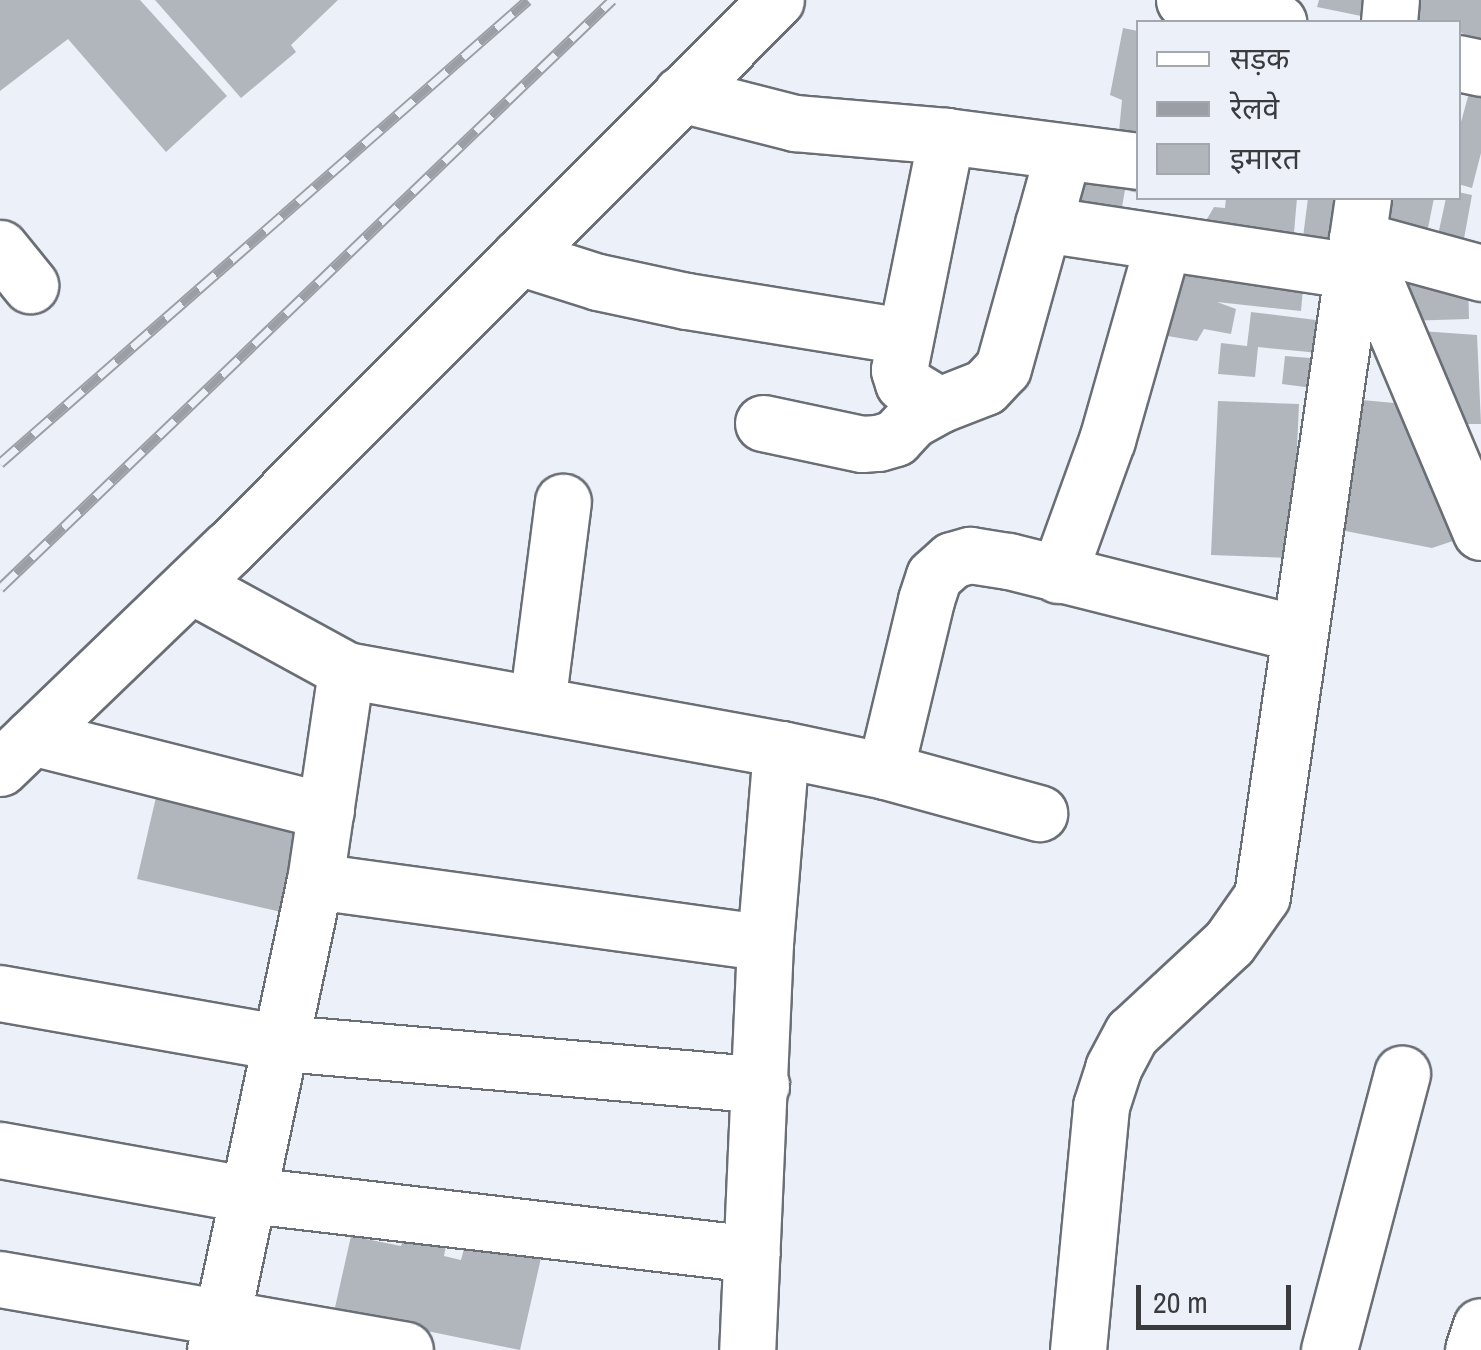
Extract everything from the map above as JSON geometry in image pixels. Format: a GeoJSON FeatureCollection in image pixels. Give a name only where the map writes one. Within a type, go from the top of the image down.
{"type":"FeatureCollection","features":[{"type":"Feature","properties":{"kind":"street"},"geometry":{"type":"LineString","coordinates":[[16,752],[191,585],[776,0]]}},
{"type":"Feature","properties":{"kind":"street"},"geometry":{"type":"LineString","coordinates":[[1184,0],[1269,20]]}},
{"type":"Feature","properties":{"kind":"street"},"geometry":{"type":"LineString","coordinates":[[681,94],[795,123],[946,136],[1136,161]]}},
{"type":"Feature","properties":{"kind":"street"},"geometry":{"type":"LineString","coordinates":[[939,405],[903,383],[899,370],[946,136]]}},
{"type":"Feature","properties":{"kind":"street"},"geometry":{"type":"LineString","coordinates":[[763,423],[862,444],[878,443],[895,438],[912,420],[939,405],[985,387],[1002,368],[1063,153]]}},
{"type":"Feature","properties":{"kind":"street"},"geometry":{"type":"LineString","coordinates":[[1043,224],[1163,243],[1358,236],[1481,273]]}},
{"type":"Feature","properties":{"kind":"street"},"geometry":{"type":"LineString","coordinates":[[1358,236],[1462,445],[1481,532]]}},
{"type":"Feature","properties":{"kind":"street"},"geometry":{"type":"LineString","coordinates":[[1078,1350],[1101,1106],[1132,1032],[1230,943],[1262,896],[1358,236]]}},
{"type":"Feature","properties":{"kind":"street"},"geometry":{"type":"LineString","coordinates":[[1058,575],[1107,440],[1163,243]]}},
{"type":"Feature","properties":{"kind":"street"},"geometry":{"type":"LineString","coordinates":[[519,257],[598,282],[688,301],[904,336]]}},
{"type":"Feature","properties":{"kind":"street"},"geometry":{"type":"LineString","coordinates":[[536,704],[563,502]]}},
{"type":"Feature","properties":{"kind":"street"},"geometry":{"type":"LineString","coordinates":[[885,771],[934,576],[952,560],[970,555],[1299,634]]}},
{"type":"Feature","properties":{"kind":"street"},"geometry":{"type":"LineString","coordinates":[[191,585],[346,670],[781,749],[885,771],[1039,814]]}},
{"type":"Feature","properties":{"kind":"street"},"geometry":{"type":"LineString","coordinates":[[219,1335],[316,881],[346,670]]}},
{"type":"Feature","properties":{"kind":"street"},"geometry":{"type":"LineString","coordinates":[[747,1350],[765,943],[781,749]]}},
{"type":"Feature","properties":{"kind":"street"},"geometry":{"type":"LineString","coordinates":[[16,752],[326,811]]}},
{"type":"Feature","properties":{"kind":"street"},"geometry":{"type":"LineString","coordinates":[[316,881],[765,943]]}},
{"type":"Feature","properties":{"kind":"street"},"geometry":{"type":"LineString","coordinates":[[0,993],[284,1043],[761,1085]]}},
{"type":"Feature","properties":{"kind":"street"},"geometry":{"type":"LineString","coordinates":[[1329,1350],[1402,1074]]}},
{"type":"Feature","properties":{"kind":"street"},"geometry":{"type":"LineString","coordinates":[[0,1150],[250,1195],[752,1254]]}},
{"type":"Feature","properties":{"kind":"street"},"geometry":{"type":"LineString","coordinates":[[0,1280],[219,1335],[406,1350]]}},
{"type":"Feature","properties":{"kind":"street"},"geometry":{"type":"LineString","coordinates":[[1473,1350],[1481,1326]]}},
{"type":"Feature","properties":{"kind":"building"},"geometry":{"type":"Polygon","coordinates":[[[0,0],[140,0],[227,96],[166,152],[68,39],[0,91],[0,0]]]}},
{"type":"Feature","properties":{"kind":"building"},"geometry":{"type":"Polygon","coordinates":[[[155,0],[338,0],[291,45],[296,52],[241,98],[155,0]]]}},
{"type":"Feature","properties":{"kind":"building"},"geometry":{"type":"Polygon","coordinates":[[[1319,0],[1375,0],[1371,18],[1317,7],[1319,0]]]}},
{"type":"Feature","properties":{"kind":"building"},"geometry":{"type":"Polygon","coordinates":[[[1395,0],[1481,0],[1481,43],[1461,33],[1461,20],[1391,20],[1395,0]]]}},
{"type":"Feature","properties":{"kind":"building"},"geometry":{"type":"Polygon","coordinates":[[[1123,28],[1136,31],[1136,144],[1118,142],[1122,100],[1110,95],[1123,28]]]}},
{"type":"Feature","properties":{"kind":"building"},"geometry":{"type":"Polygon","coordinates":[[[1469,93],[1481,96],[1481,153],[1472,188],[1461,185],[1461,122],[1469,93]]]}},
{"type":"Feature","properties":{"kind":"building"},"geometry":{"type":"Polygon","coordinates":[[[1136,169],[1136,193],[1125,190],[1120,218],[1070,208],[1064,180],[1136,169]]]}},
{"type":"Feature","properties":{"kind":"building"},"geometry":{"type":"Polygon","coordinates":[[[1461,193],[1472,195],[1461,255],[1435,249],[1446,200],[1461,200],[1461,193]]]}},
{"type":"Feature","properties":{"kind":"building"},"geometry":{"type":"Polygon","coordinates":[[[1226,200],[1297,200],[1293,244],[1197,236],[1214,207],[1225,208],[1226,200]]]}},
{"type":"Feature","properties":{"kind":"building"},"geometry":{"type":"Polygon","coordinates":[[[1308,200],[1343,201],[1336,250],[1302,245],[1308,200]]]}},
{"type":"Feature","properties":{"kind":"building"},"geometry":{"type":"Polygon","coordinates":[[[1383,200],[1434,200],[1424,248],[1374,238],[1383,200]]]}},
{"type":"Feature","properties":{"kind":"building"},"geometry":{"type":"Polygon","coordinates":[[[1169,248],[1305,267],[1301,311],[1217,302],[1236,309],[1231,334],[1204,329],[1197,341],[1150,333],[1169,248]]]}},
{"type":"Feature","properties":{"kind":"building"},"geometry":{"type":"Polygon","coordinates":[[[1377,255],[1468,280],[1469,319],[1404,321],[1377,255]]]}},
{"type":"Feature","properties":{"kind":"building"},"geometry":{"type":"Polygon","coordinates":[[[1251,312],[1332,322],[1329,354],[1258,347],[1255,377],[1218,374],[1221,343],[1247,346],[1251,312]]]}},
{"type":"Feature","properties":{"kind":"building"},"geometry":{"type":"Polygon","coordinates":[[[1407,330],[1477,335],[1481,424],[1447,424],[1407,330]]]}},
{"type":"Feature","properties":{"kind":"building"},"geometry":{"type":"Polygon","coordinates":[[[1285,356],[1323,359],[1320,389],[1282,384],[1285,356]]]}},
{"type":"Feature","properties":{"kind":"building"},"geometry":{"type":"Polygon","coordinates":[[[1351,399],[1416,405],[1465,537],[1432,548],[1325,527],[1351,399]]]}},
{"type":"Feature","properties":{"kind":"building"},"geometry":{"type":"Polygon","coordinates":[[[1218,401],[1299,404],[1292,558],[1211,555],[1218,401]]]}},
{"type":"Feature","properties":{"kind":"building"},"geometry":{"type":"Polygon","coordinates":[[[157,793],[310,828],[290,914],[137,879],[157,793]]]}},
{"type":"Feature","properties":{"kind":"building"},"geometry":{"type":"Polygon","coordinates":[[[409,1215],[450,1224],[444,1256],[461,1260],[469,1229],[544,1245],[520,1350],[334,1312],[351,1236],[401,1246],[409,1215]]]}},
{"type":"Feature","properties":{"kind":"railway"},"geometry":{"type":"LineString","coordinates":[[0,463],[528,0]]}},
{"type":"Feature","properties":{"kind":"railway"},"geometry":{"type":"LineString","coordinates":[[0,588],[612,0]]}}]}
